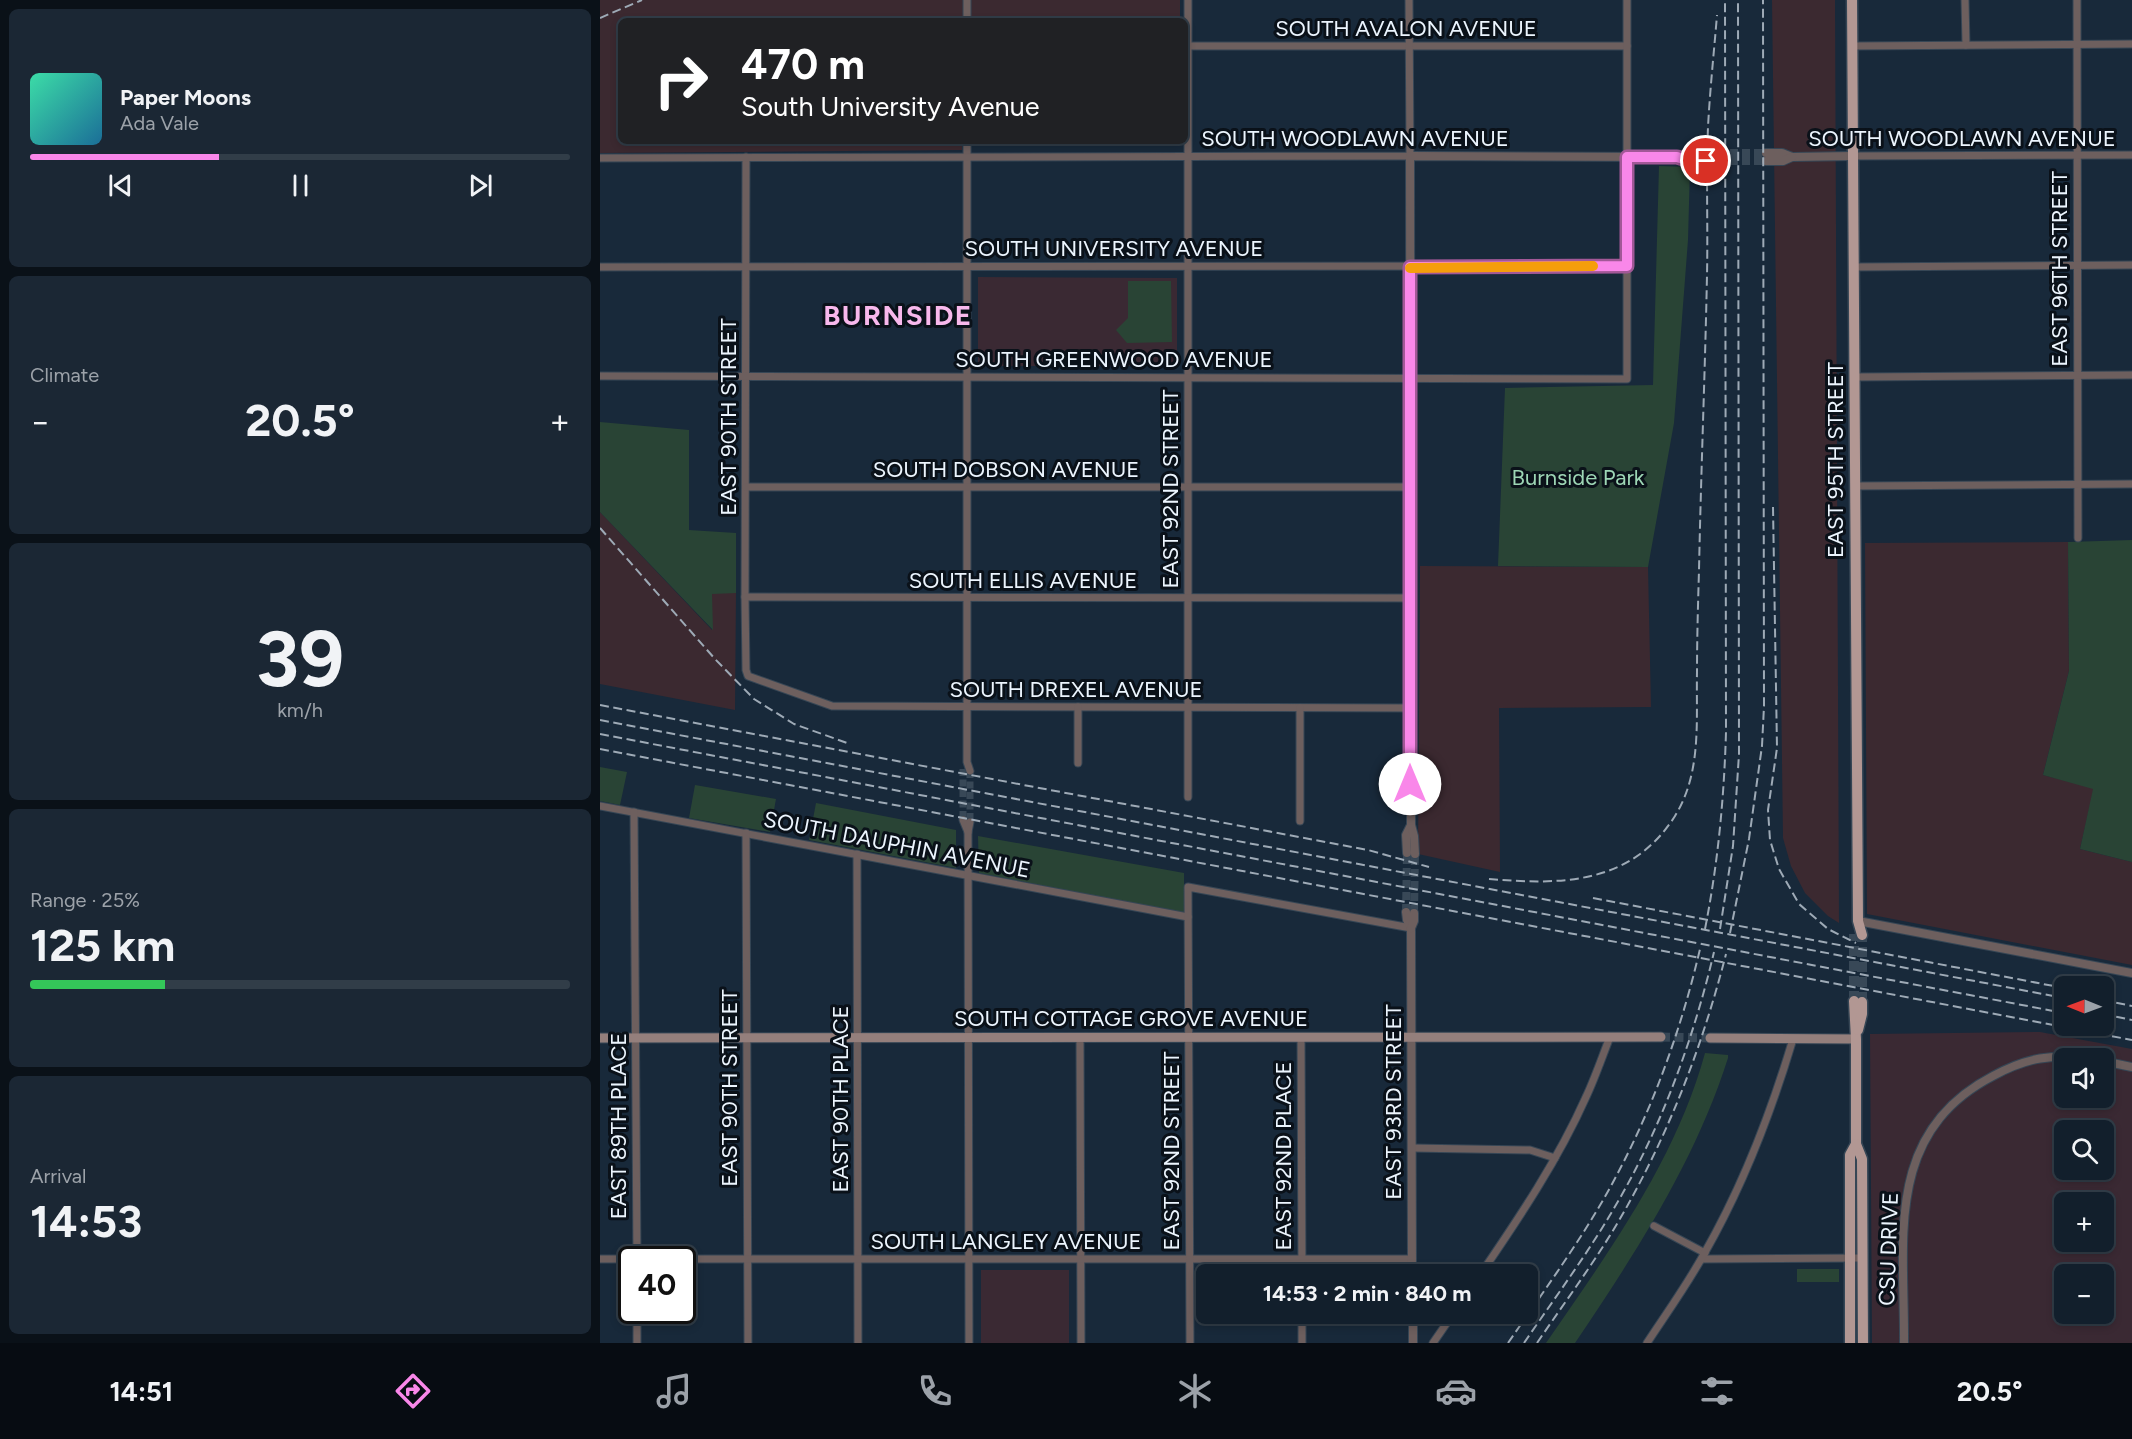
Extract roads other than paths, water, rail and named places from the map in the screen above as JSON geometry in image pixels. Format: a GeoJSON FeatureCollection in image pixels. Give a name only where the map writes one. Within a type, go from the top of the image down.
{"type":"FeatureCollection","features":[{"type":"Feature","properties":{"kind":"main road","name":"EAST 95TH STREET"},"geometry":{"type":"LineString","coordinates":[[1852,0],[1858,934]]}},
{"type":"Feature","properties":{"kind":"main road"},"geometry":{"type":"LineString","coordinates":[[1858,1002],[1862,1014],[1856,1039],[1856,1144],[1862,1159],[1863,1343]]}},
{"type":"Feature","properties":{"kind":"main road","name":"SOUTH COTTAGE GROVE AVENUE"},"geometry":{"type":"LineString","coordinates":[[600,1038],[1661,1037]]}},
{"type":"Feature","properties":{"kind":"main road"},"geometry":{"type":"LineString","coordinates":[[1710,1038],[1856,1039]]}},
{"type":"Feature","properties":{"kind":"main road"},"geometry":{"type":"LineString","coordinates":[[1850,1343],[1850,1155],[1856,1144]]}},
{"type":"Feature","properties":{"kind":"street"},"geometry":{"type":"LineString","coordinates":[[967,0],[967,18]]}},
{"type":"Feature","properties":{"kind":"street","name":"EAST 92ND STREET"},"geometry":{"type":"LineString","coordinates":[[1187,18],[1188,0]]}},
{"type":"Feature","properties":{"kind":"street"},"geometry":{"type":"LineString","coordinates":[[1409,0],[1411,825],[1407,835],[1411,854]]}},
{"type":"Feature","properties":{"kind":"street"},"geometry":{"type":"LineString","coordinates":[[1627,0],[1627,266]]}},
{"type":"Feature","properties":{"kind":"street"},"geometry":{"type":"LineString","coordinates":[[1965,0],[1966,45]]}},
{"type":"Feature","properties":{"kind":"street","name":"EAST 96TH STREET"},"geometry":{"type":"LineString","coordinates":[[2077,0],[2078,538]]}},
{"type":"Feature","properties":{"kind":"street"},"geometry":{"type":"LineString","coordinates":[[1852,46],[2132,44]]}},
{"type":"Feature","properties":{"kind":"street","name":"SOUTH AVALON AVENUE"},"geometry":{"type":"LineString","coordinates":[[1188,46],[1627,46]]}},
{"type":"Feature","properties":{"kind":"street"},"geometry":{"type":"LineString","coordinates":[[966,770],[967,144]]}},
{"type":"Feature","properties":{"kind":"street","name":"EAST 92ND STREET"},"geometry":{"type":"LineString","coordinates":[[1188,144],[1188,797]]}},
{"type":"Feature","properties":{"kind":"street","name":"SOUTH WOODLAWN AVENUE"},"geometry":{"type":"LineString","coordinates":[[600,158],[1677,157],[1689,153],[1706,157]]}},
{"type":"Feature","properties":{"kind":"street","name":"SOUTH WOODLAWN AVENUE"},"geometry":{"type":"LineString","coordinates":[[1766,157],[1783,161],[1792,157],[2132,154]]}},
{"type":"Feature","properties":{"kind":"street","name":"EAST 90TH STREET"},"geometry":{"type":"LineString","coordinates":[[746,157],[745,597],[748,676]]}},
{"type":"Feature","properties":{"kind":"street"},"geometry":{"type":"LineString","coordinates":[[1853,267],[2132,265]]}},
{"type":"Feature","properties":{"kind":"street","name":"SOUTH UNIVERSITY AVENUE"},"geometry":{"type":"LineString","coordinates":[[600,267],[1627,266]]}},
{"type":"Feature","properties":{"kind":"street","name":"SOUTH GREENWOOD AVENUE"},"geometry":{"type":"LineString","coordinates":[[600,375],[1627,379],[1627,266]]}},
{"type":"Feature","properties":{"kind":"street"},"geometry":{"type":"LineString","coordinates":[[1854,377],[2132,375]]}},
{"type":"Feature","properties":{"kind":"street"},"geometry":{"type":"LineString","coordinates":[[1855,486],[2132,484]]}},
{"type":"Feature","properties":{"kind":"street","name":"SOUTH DOBSON AVENUE"},"geometry":{"type":"LineString","coordinates":[[746,487],[1410,487]]}},
{"type":"Feature","properties":{"kind":"street","name":"SOUTH ELLIS AVENUE"},"geometry":{"type":"LineString","coordinates":[[745,597],[1410,598]]}},
{"type":"Feature","properties":{"kind":"street","name":"SOUTH DREXEL AVENUE"},"geometry":{"type":"LineString","coordinates":[[748,676],[832,706],[1410,708]]}},
{"type":"Feature","properties":{"kind":"street"},"geometry":{"type":"LineString","coordinates":[[1078,707],[1078,763]]}},
{"type":"Feature","properties":{"kind":"street"},"geometry":{"type":"LineString","coordinates":[[1300,708],[1300,820]]}},
{"type":"Feature","properties":{"kind":"street","name":"SOUTH DAUPHIN AVENUE"},"geometry":{"type":"LineString","coordinates":[[600,806],[1188,917]]}},
{"type":"Feature","properties":{"kind":"street","name":"EAST 89TH PLACE"},"geometry":{"type":"LineString","coordinates":[[634,812],[637,1246]]}},
{"type":"Feature","properties":{"kind":"street"},"geometry":{"type":"LineString","coordinates":[[967,821],[969,1343]]}},
{"type":"Feature","properties":{"kind":"street","name":"EAST 90TH STREET"},"geometry":{"type":"LineString","coordinates":[[746,833],[748,1343]]}},
{"type":"Feature","properties":{"kind":"street","name":"EAST 90TH PLACE"},"geometry":{"type":"LineString","coordinates":[[858,855],[858,1343]]}},
{"type":"Feature","properties":{"kind":"street","name":"EAST 92ND STREET"},"geometry":{"type":"LineString","coordinates":[[1190,1343],[1188,887],[1411,928]]}},
{"type":"Feature","properties":{"kind":"street","name":"EAST 93RD STREET"},"geometry":{"type":"LineString","coordinates":[[1410,912],[1407,920],[1411,928],[1412,1264]]}},
{"type":"Feature","properties":{"kind":"street"},"geometry":{"type":"LineString","coordinates":[[1858,921],[2132,972]]}},
{"type":"Feature","properties":{"kind":"street"},"geometry":{"type":"LineString","coordinates":[[1080,1037],[1081,1343]]}},
{"type":"Feature","properties":{"kind":"street","name":"EAST 92ND PLACE"},"geometry":{"type":"LineString","coordinates":[[1301,1038],[1302,1264]]}},
{"type":"Feature","properties":{"kind":"street"},"geometry":{"type":"LineString","coordinates":[[1487,1264],[1555,1158],[1586,1098],[1610,1038]]}},
{"type":"Feature","properties":{"kind":"street"},"geometry":{"type":"LineString","coordinates":[[1647,1343],[1703,1256],[1746,1171],[1776,1095],[1793,1039]]}},
{"type":"Feature","properties":{"kind":"street","name":"CSU DRIVE"},"geometry":{"type":"LineString","coordinates":[[1904,1343],[1905,1200],[1917,1154],[1934,1125],[1969,1089],[2016,1065],[2054,1055]]}},
{"type":"Feature","properties":{"kind":"street"},"geometry":{"type":"LineString","coordinates":[[2114,1063],[2132,1067]]}},
{"type":"Feature","properties":{"kind":"street"},"geometry":{"type":"LineString","coordinates":[[1412,1148],[1530,1150],[1555,1158]]}},
{"type":"Feature","properties":{"kind":"street"},"geometry":{"type":"LineString","coordinates":[[1654,1226],[1703,1256],[1863,1258]]}},
{"type":"Feature","properties":{"kind":"street","name":"SOUTH LANGLEY AVENUE"},"geometry":{"type":"LineString","coordinates":[[600,1259],[618,1259]]}},
{"type":"Feature","properties":{"kind":"street","name":"SOUTH LANGLEY AVENUE"},"geometry":{"type":"LineString","coordinates":[[696,1259],[1412,1259]]}},
{"type":"Feature","properties":{"kind":"street"},"geometry":{"type":"LineString","coordinates":[[637,1324],[637,1343]]}},
{"type":"Feature","properties":{"kind":"street"},"geometry":{"type":"LineString","coordinates":[[1302,1324],[1302,1343]]}},
{"type":"Feature","properties":{"kind":"street"},"geometry":{"type":"LineString","coordinates":[[1413,1324],[1413,1343]]}},
{"type":"Feature","properties":{"kind":"street"},"geometry":{"type":"LineString","coordinates":[[1433,1343],[1446,1324]]}},
{"type":"Feature","properties":{"kind":"tunnel"},"geometry":{"type":"LineString","coordinates":[[1706,153],[1766,153]]}},
{"type":"Feature","properties":{"kind":"tunnel"},"geometry":{"type":"LineString","coordinates":[[1706,161],[1766,161]]}},
{"type":"Feature","properties":{"kind":"tunnel"},"geometry":{"type":"LineString","coordinates":[[963,769],[963,820]]}},
{"type":"Feature","properties":{"kind":"tunnel"},"geometry":{"type":"LineString","coordinates":[[970,771],[970,822]]}},
{"type":"Feature","properties":{"kind":"tunnel"},"geometry":{"type":"LineString","coordinates":[[1406,912],[1407,853]]}},
{"type":"Feature","properties":{"kind":"tunnel"},"geometry":{"type":"LineString","coordinates":[[1414,913],[1415,854]]}},
{"type":"Feature","properties":{"kind":"tunnel"},"geometry":{"type":"LineString","coordinates":[[1854,934],[1854,1001]]}},
{"type":"Feature","properties":{"kind":"tunnel"},"geometry":{"type":"LineString","coordinates":[[1862,935],[1862,1002]]}},
{"type":"Feature","properties":{"kind":"tunnel"},"geometry":{"type":"LineString","coordinates":[[1661,1037],[1710,1038]]}},
{"type":"Feature","properties":{"kind":"railway"},"geometry":{"type":"LineString","coordinates":[[600,18],[642,0]]}},
{"type":"Feature","properties":{"kind":"railway"},"geometry":{"type":"LineString","coordinates":[[1705,929],[1720,831],[1726,732],[1725,0]]}},
{"type":"Feature","properties":{"kind":"railway"},"geometry":{"type":"LineString","coordinates":[[1720,929],[1733,846],[1739,754],[1738,0]]}},
{"type":"Feature","properties":{"kind":"railway"},"geometry":{"type":"LineString","coordinates":[[1730,933],[1749,839],[1762,746],[1764,706],[1763,0]]}},
{"type":"Feature","properties":{"kind":"railway"},"geometry":{"type":"LineString","coordinates":[[1489,879],[1568,880],[1592,876],[1616,868],[1638,856],[1657,839],[1675,816],[1690,782],[1697,727],[1707,275],[1707,145],[1717,15]]}},
{"type":"Feature","properties":{"kind":"railway"},"geometry":{"type":"LineString","coordinates":[[1773,507],[1777,748],[1768,810],[1770,840],[1779,869],[1799,904],[1828,929],[1856,943]]}},
{"type":"Feature","properties":{"kind":"railway"},"geometry":{"type":"LineString","coordinates":[[600,528],[715,659],[754,699],[794,724],[850,744]]}},
{"type":"Feature","properties":{"kind":"railway"},"geometry":{"type":"LineString","coordinates":[[600,705],[1368,850],[1429,867]]}},
{"type":"Feature","properties":{"kind":"railway"},"geometry":{"type":"LineString","coordinates":[[600,720],[2054,996]]}},
{"type":"Feature","properties":{"kind":"railway"},"geometry":{"type":"LineString","coordinates":[[600,734],[2054,1011]]}},
{"type":"Feature","properties":{"kind":"railway"},"geometry":{"type":"LineString","coordinates":[[600,749],[2132,1040]]}},
{"type":"Feature","properties":{"kind":"railway"},"geometry":{"type":"LineString","coordinates":[[1593,898],[2054,986]]}},
{"type":"Feature","properties":{"kind":"railway"},"geometry":{"type":"LineString","coordinates":[[1508,1343],[1555,1276],[1599,1207],[1632,1146],[1671,1049],[1700,949]]}},
{"type":"Feature","properties":{"kind":"railway"},"geometry":{"type":"LineString","coordinates":[[1524,1343],[1603,1227],[1646,1149],[1685,1052],[1714,952]]}},
{"type":"Feature","properties":{"kind":"railway"},"geometry":{"type":"LineString","coordinates":[[1537,1343],[1609,1238],[1646,1172],[1686,1080],[1708,1018],[1726,954]]}},
{"type":"Feature","properties":{"kind":"railway"},"geometry":{"type":"LineString","coordinates":[[2114,1002],[2132,1006]]}},
{"type":"Feature","properties":{"kind":"railway"},"geometry":{"type":"LineString","coordinates":[[2114,1016],[2132,1020]]}},
{"type":"Feature","properties":{"kind":"district","name":"BURNSIDE"},"geometry":{"type":"Point","coordinates":[898,315]}},
{"type":"Feature","properties":{"kind":"park label","name":"Burnside Park"},"geometry":{"type":"Point","coordinates":[1578,477]}}]}
